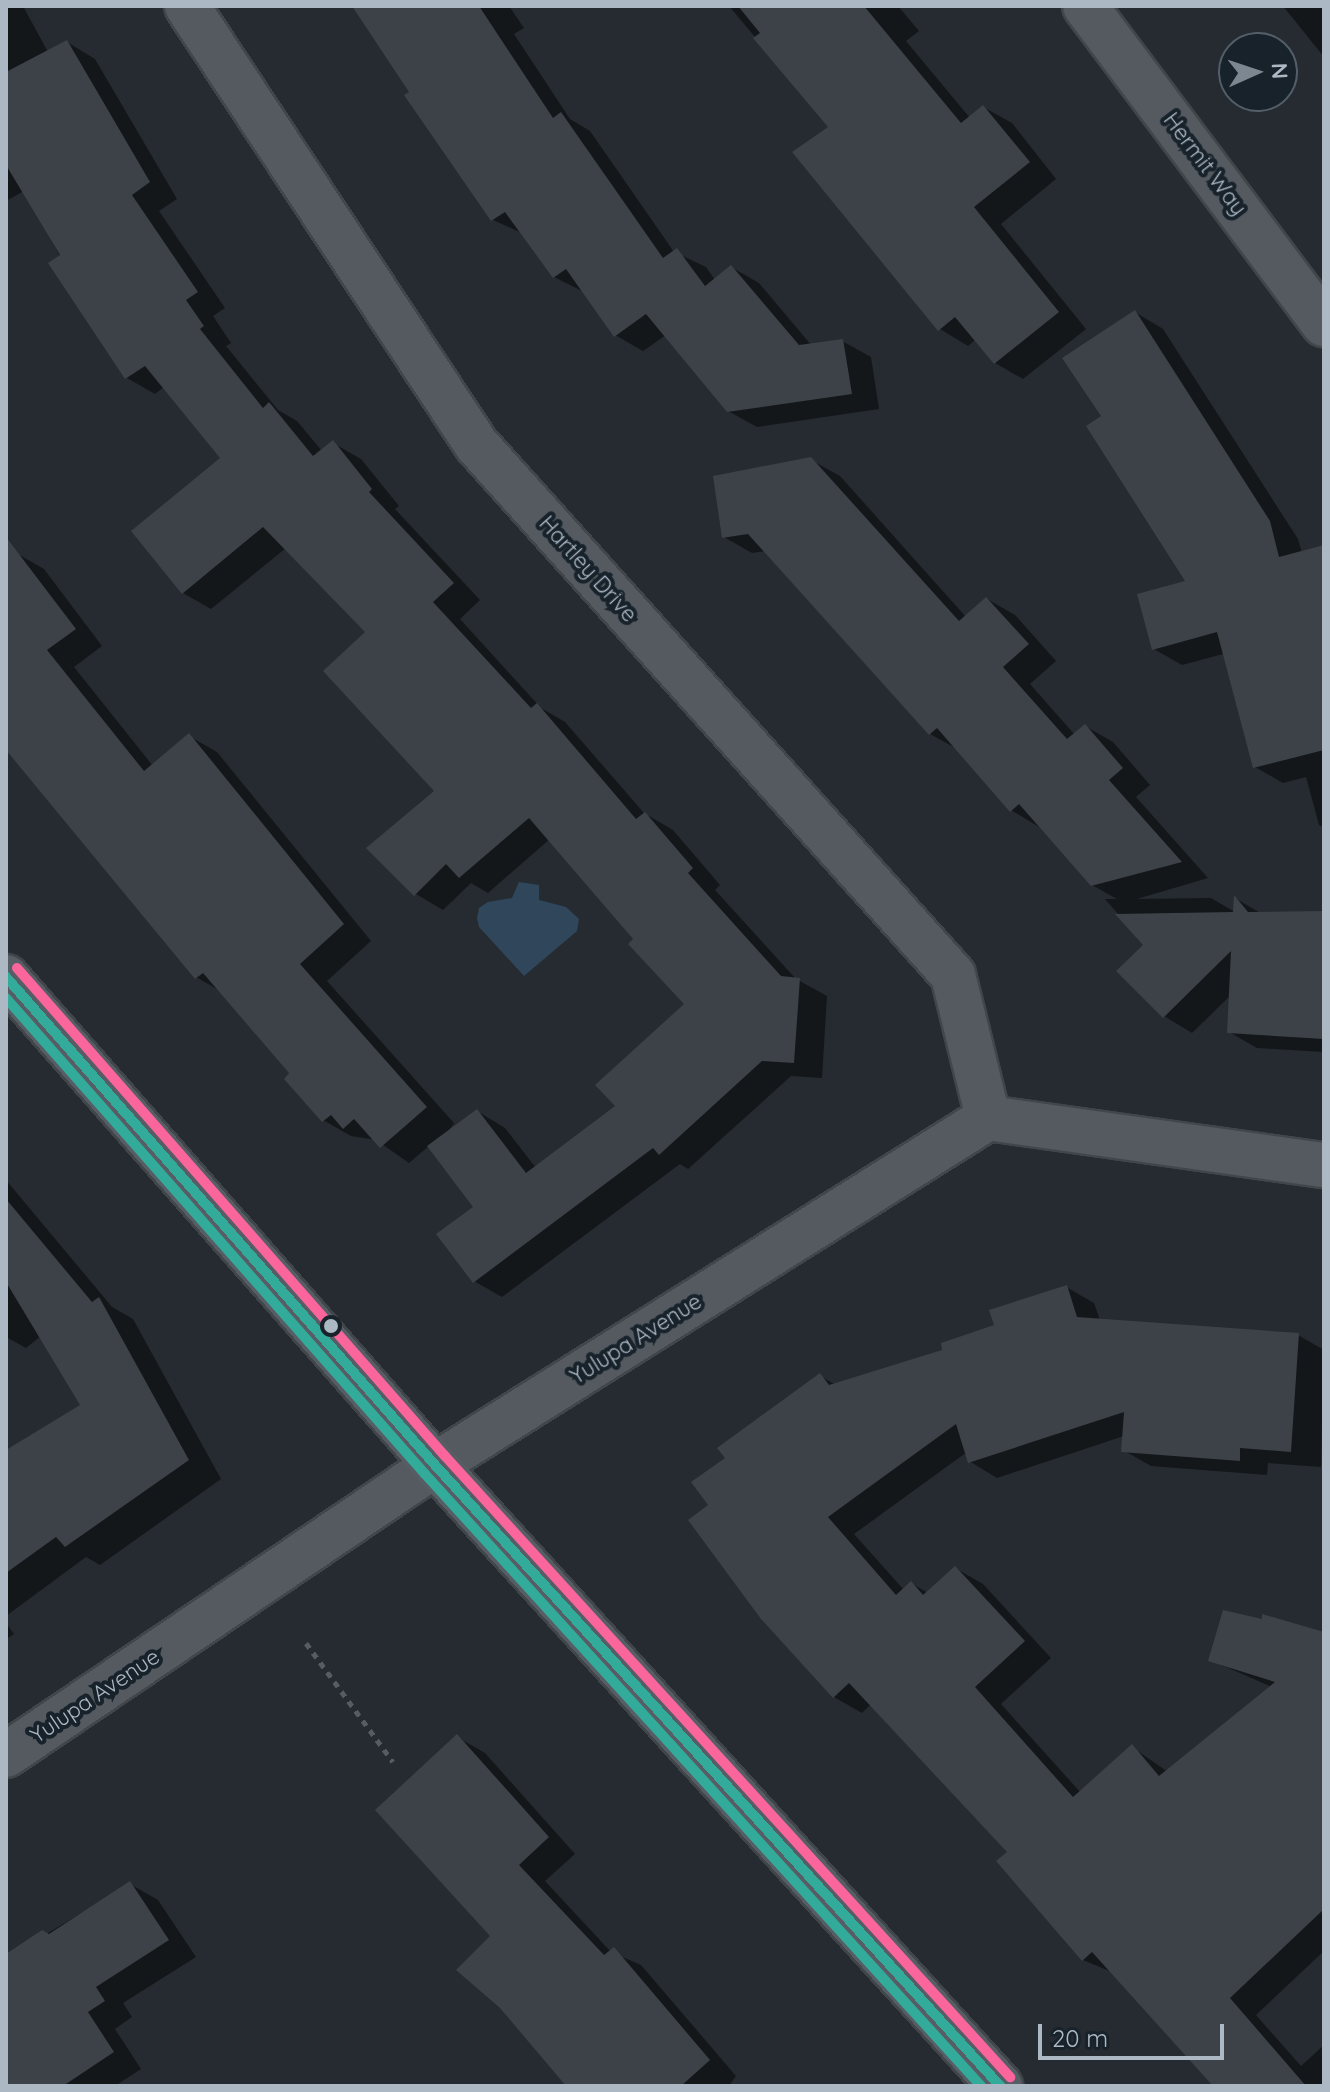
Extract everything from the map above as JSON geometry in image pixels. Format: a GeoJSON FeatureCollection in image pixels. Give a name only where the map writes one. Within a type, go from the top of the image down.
{"type":"FeatureCollection","features":[{"type":"Feature","properties":{"kind":"main road"},"geometry":{"type":"LineString","coordinates":[[6,977],[435,1465],[1000,2086]]}},
{"type":"Feature","properties":{"kind":"street","name":"Hartley Drive"},"geometry":{"type":"LineString","coordinates":[[187,6],[476,444],[953,975],[988,1118]]}},
{"type":"Feature","properties":{"kind":"street","name":"Hermit Way"},"geometry":{"type":"LineString","coordinates":[[1085,6],[1324,324]]}},
{"type":"Feature","properties":{"kind":"street"},"geometry":{"type":"LineString","coordinates":[[988,1118],[1324,1165]]}},
{"type":"Feature","properties":{"kind":"street","name":"Yulupa Avenue"},"geometry":{"type":"LineString","coordinates":[[6,1755],[435,1465],[988,1118]]}},
{"type":"Feature","properties":{"kind":"path"},"geometry":{"type":"LineString","coordinates":[[306,1643],[393,1762]]}},
{"type":"Feature","properties":{"kind":"water"},"geometry":{"type":"Polygon","coordinates":[[[519,882],[539,885],[539,900],[566,907],[579,919],[577,931],[524,976],[479,927],[477,918],[479,908],[488,902],[512,898],[519,882]]]}},
{"type":"Feature","properties":{"kind":"building"},"geometry":{"type":"Polygon","coordinates":[[[352,6],[479,6],[553,118],[561,112],[663,258],[677,248],[705,286],[731,265],[799,345],[843,339],[852,394],[727,412],[646,314],[614,337],[566,269],[553,278],[505,212],[491,221],[404,95],[409,92],[352,6]]]}},
{"type":"Feature","properties":{"kind":"building"},"geometry":{"type":"Polygon","coordinates":[[[738,6],[864,6],[961,123],[983,105],[1030,162],[974,207],[1059,312],[994,364],[955,317],[938,331],[792,152],[828,127],[753,38],[760,33],[738,6]]]}},
{"type":"Feature","properties":{"kind":"building"},"geometry":{"type":"Polygon","coordinates":[[[67,40],[150,182],[132,195],[198,292],[186,300],[204,326],[200,329],[263,408],[269,402],[313,456],[333,440],[372,489],[369,492],[454,583],[433,602],[531,708],[537,703],[636,819],[645,812],[693,868],[688,873],[781,976],[800,978],[794,1063],[762,1061],[659,1155],[653,1148],[473,1283],[436,1234],[473,1207],[427,1146],[477,1109],[526,1173],[615,1106],[595,1085],[684,1004],[628,944],[633,939],[529,818],[459,878],[446,864],[414,896],[366,848],[434,791],[323,671],[365,632],[263,527],[182,594],[131,531],[220,458],[145,366],[125,379],[48,263],[60,255],[6,165],[6,72],[67,40]]]}},
{"type":"Feature","properties":{"kind":"building"},"geometry":{"type":"Polygon","coordinates":[[[1135,310],[1270,521],[1279,557],[1324,545],[1324,750],[1253,768],[1217,632],[1152,650],[1137,594],[1185,581],[1086,426],[1101,416],[1062,358],[1135,310]]]}},
{"type":"Feature","properties":{"kind":"building"},"geometry":{"type":"Polygon","coordinates":[[[811,457],[959,621],[986,597],[1029,644],[1003,667],[1067,739],[1085,724],[1123,768],[1109,780],[1182,862],[1091,886],[1019,804],[1010,812],[937,728],[929,735],[748,534],[722,538],[713,476],[811,457]]]}},
{"type":"Feature","properties":{"kind":"building"},"geometry":{"type":"Polygon","coordinates":[[[6,537],[76,629],[47,650],[144,771],[189,733],[344,924],[300,964],[427,1107],[380,1148],[354,1119],[343,1129],[331,1115],[322,1122],[284,1079],[289,1073],[203,973],[195,979],[6,750],[6,537]]]}},
{"type":"Feature","properties":{"kind":"building"},"geometry":{"type":"Polygon","coordinates":[[[1234,895],[1248,912],[1324,911],[1324,1039],[1227,1033],[1231,951],[1163,1018],[1116,971],[1143,945],[1115,914],[1233,912],[1234,895]]]}},
{"type":"Feature","properties":{"kind":"building"},"geometry":{"type":"Polygon","coordinates":[[[6,1199],[92,1302],[99,1297],[189,1460],[65,1547],[56,1537],[6,1573],[6,1450],[80,1405],[6,1282],[6,1199]]]}},
{"type":"Feature","properties":{"kind":"building"},"geometry":{"type":"Polygon","coordinates":[[[1067,1285],[1077,1317],[1299,1333],[1291,1452],[1240,1448],[1240,1461],[1121,1452],[1124,1412],[968,1463],[956,1424],[828,1517],[896,1595],[911,1581],[923,1595],[955,1566],[1025,1641],[975,1687],[1073,1797],[1132,1744],[1159,1776],[1275,1682],[1208,1661],[1223,1610],[1262,1619],[1262,1614],[1324,1632],[1324,1909],[1230,1998],[1306,2086],[1213,2086],[1092,1952],[1082,1961],[996,1861],[1007,1852],[849,1683],[833,1698],[761,1619],[688,1520],[708,1505],[691,1482],[725,1458],[717,1448],[820,1373],[829,1385],[942,1350],[941,1343],[994,1325],[989,1310],[1067,1285]]]}},
{"type":"Feature","properties":{"kind":"building"},"geometry":{"type":"Polygon","coordinates":[[[457,1734],[549,1837],[519,1865],[604,1955],[614,1947],[710,2060],[681,2086],[566,2086],[500,2008],[456,1970],[490,1936],[375,1810],[457,1734]]]}},
{"type":"Feature","properties":{"kind":"building"},"geometry":{"type":"Polygon","coordinates":[[[130,1881],[169,1940],[96,1987],[105,2001],[88,2012],[114,2052],[63,2086],[6,2086],[6,1954],[42,1930],[49,1934],[130,1881]]]}},
{"type":"Feature","properties":{"kind":"transit line"},"geometry":{"type":"LineString","coordinates":[[17,968],[445,1456],[1010,2077]]}},
{"type":"Feature","properties":{"kind":"transit line"},"geometry":{"type":"LineString","coordinates":[[6,977],[435,1465],[1000,2086]]}},
{"type":"Feature","properties":{"kind":"transit line"},"geometry":{"type":"LineString","coordinates":[[6,998],[425,1474],[981,2086]]}}]}
